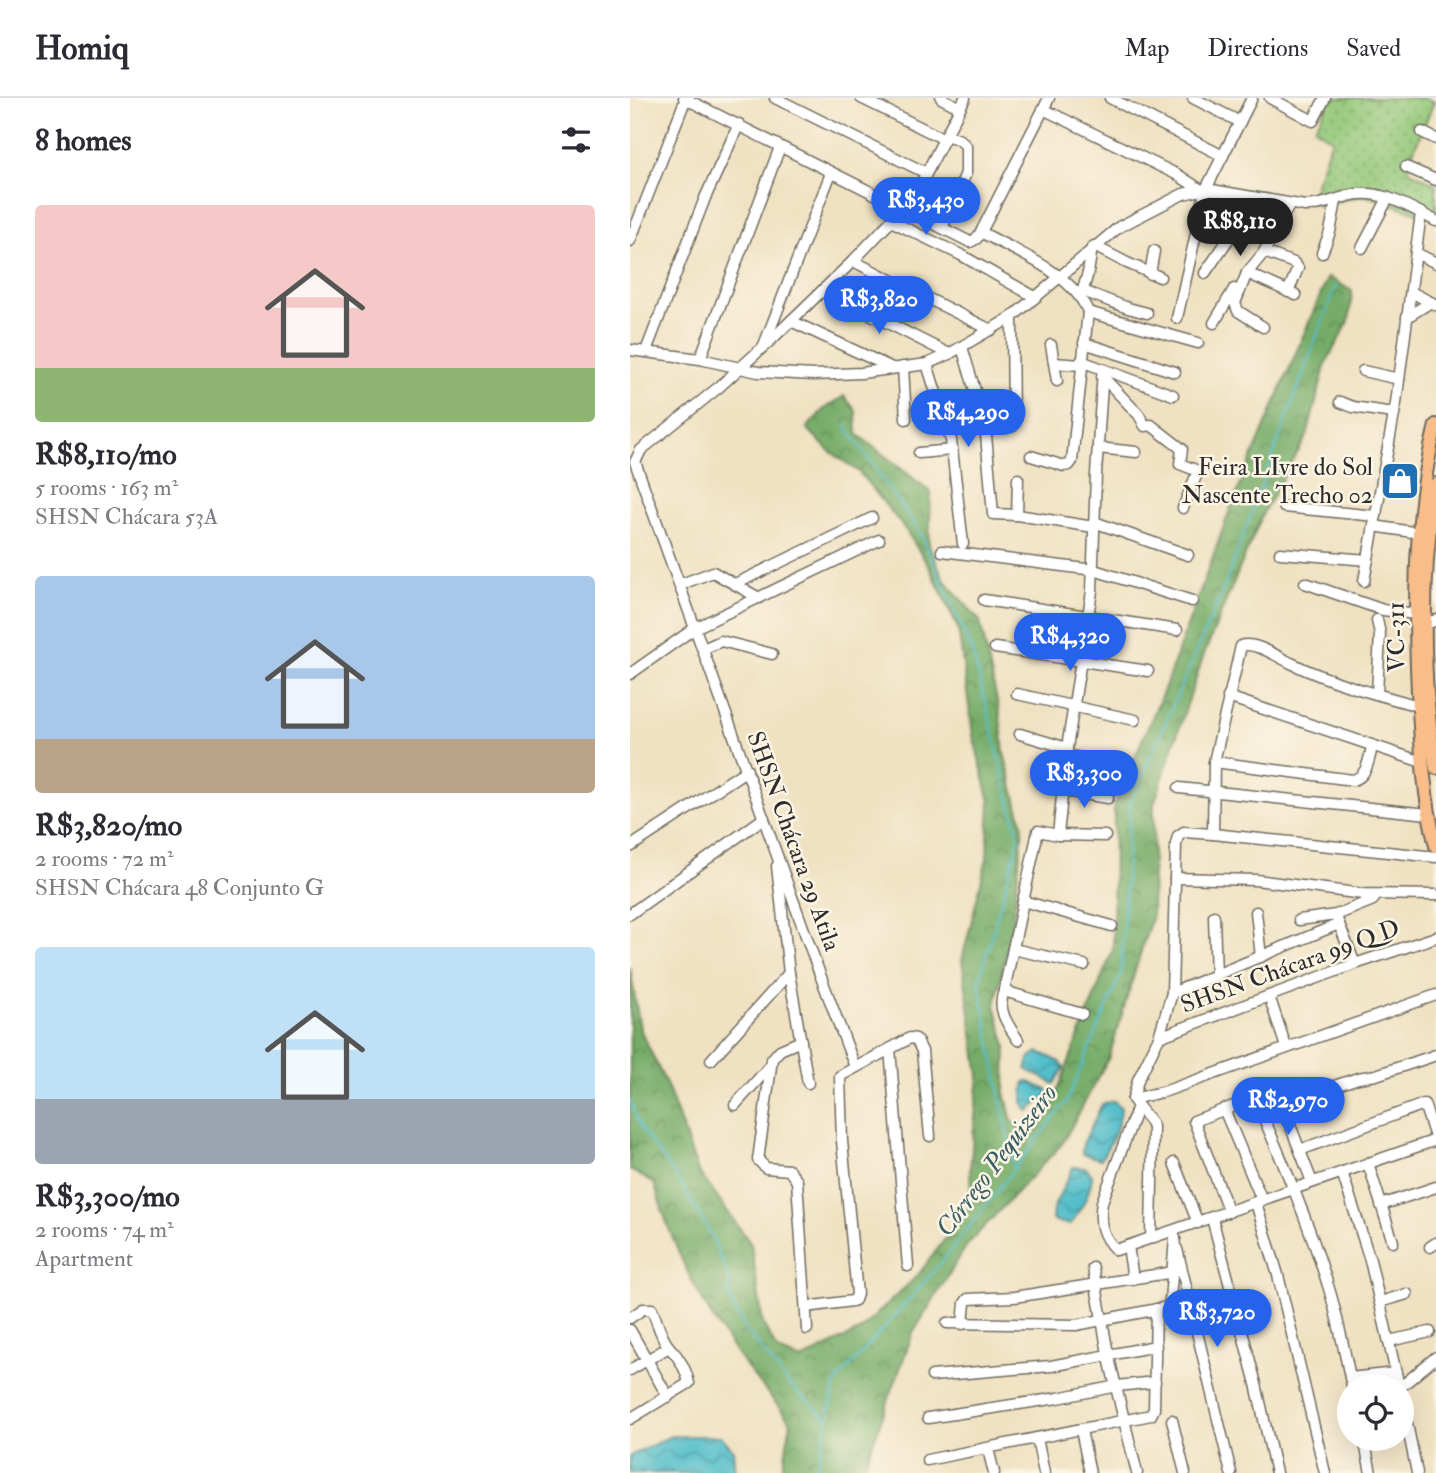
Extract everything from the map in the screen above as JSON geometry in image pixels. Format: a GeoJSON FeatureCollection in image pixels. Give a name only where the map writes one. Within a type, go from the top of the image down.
{"type":"FeatureCollection","features":[{"type":"Feature","properties":{"kind":"main road","name":"VC-311"},"geometry":{"type":"LineString","coordinates":[[1436,427],[1426,472],[1428,617],[1419,706],[1432,765],[1428,814],[1436,846]]}},
{"type":"Feature","properties":{"kind":"main road"},"geometry":{"type":"LineString","coordinates":[[1428,531],[1436,484]]}},
{"type":"Feature","properties":{"kind":"main road"},"geometry":{"type":"LineString","coordinates":[[1428,617],[1433,716],[1432,765]]}},
{"type":"Feature","properties":{"kind":"street"},"geometry":{"type":"LineString","coordinates":[[630,241],[685,98],[970,242],[981,232],[1049,98]]}},
{"type":"Feature","properties":{"kind":"street"},"geometry":{"type":"LineString","coordinates":[[775,98],[926,173]]}},
{"type":"Feature","properties":{"kind":"street"},"geometry":{"type":"LineString","coordinates":[[861,98],[966,146],[967,165],[942,228]]}},
{"type":"Feature","properties":{"kind":"street"},"geometry":{"type":"LineString","coordinates":[[740,368],[853,261],[903,209],[926,173],[962,103],[941,98]]}},
{"type":"Feature","properties":{"kind":"street"},"geometry":{"type":"LineString","coordinates":[[1110,98],[1223,156]]}},
{"type":"Feature","properties":{"kind":"street"},"geometry":{"type":"LineString","coordinates":[[1193,98],[1240,122]]}},
{"type":"Feature","properties":{"kind":"street"},"geometry":{"type":"LineString","coordinates":[[1177,318],[1203,189],[1252,98]]}},
{"type":"Feature","properties":{"kind":"street"},"geometry":{"type":"LineString","coordinates":[[1270,98],[1313,121],[1325,98]]}},
{"type":"Feature","properties":{"kind":"street"},"geometry":{"type":"LineString","coordinates":[[1043,109],[1203,189],[1290,204],[1319,206],[1359,194],[1372,194],[1431,216],[1416,253],[1399,379],[1364,581]]}},
{"type":"Feature","properties":{"kind":"street"},"geometry":{"type":"LineString","coordinates":[[646,351],[705,198],[739,124]]}},
{"type":"Feature","properties":{"kind":"street"},"geometry":{"type":"LineString","coordinates":[[1422,132],[1436,139]]}},
{"type":"Feature","properties":{"kind":"street"},"geometry":{"type":"LineString","coordinates":[[700,359],[780,147]]}},
{"type":"Feature","properties":{"kind":"street"},"geometry":{"type":"LineString","coordinates":[[1406,167],[1436,180]]}},
{"type":"Feature","properties":{"kind":"street"},"geometry":{"type":"LineString","coordinates":[[763,348],[831,173]]}},
{"type":"Feature","properties":{"kind":"street"},"geometry":{"type":"LineString","coordinates":[[630,350],[700,359],[758,372],[837,375],[928,364],[1012,317],[1119,227],[1183,194],[1203,189]]}},
{"type":"Feature","properties":{"kind":"street"},"geometry":{"type":"LineString","coordinates":[[1205,273],[1237,227],[1252,197]]}},
{"type":"Feature","properties":{"kind":"street"},"geometry":{"type":"LineString","coordinates":[[1362,248],[1388,198]]}},
{"type":"Feature","properties":{"kind":"street"},"geometry":{"type":"LineString","coordinates":[[1322,253],[1330,232],[1336,201]]}},
{"type":"Feature","properties":{"kind":"street"},"geometry":{"type":"LineString","coordinates":[[1214,323],[1236,286],[1264,252],[1290,204]]}},
{"type":"Feature","properties":{"kind":"street"},"geometry":{"type":"LineString","coordinates":[[891,221],[961,255],[1035,297]]}},
{"type":"Feature","properties":{"kind":"street"},"geometry":{"type":"LineString","coordinates":[[981,232],[1060,277],[1082,294],[1147,313]]}},
{"type":"Feature","properties":{"kind":"street"},"geometry":{"type":"LineString","coordinates":[[1093,247],[1155,275],[1154,251]]}},
{"type":"Feature","properties":{"kind":"street"},"geometry":{"type":"LineString","coordinates":[[1031,456],[1063,466],[1071,463],[1088,312],[1082,294],[1093,247]]}},
{"type":"Feature","properties":{"kind":"street"},"geometry":{"type":"LineString","coordinates":[[1245,278],[1292,293],[1298,268],[1294,263],[1264,252]]}},
{"type":"Feature","properties":{"kind":"street"},"geometry":{"type":"LineString","coordinates":[[1416,253],[1436,263]]}},
{"type":"Feature","properties":{"kind":"street"},"geometry":{"type":"LineString","coordinates":[[853,261],[991,330]]}},
{"type":"Feature","properties":{"kind":"street"},"geometry":{"type":"LineString","coordinates":[[1245,278],[1235,303],[1238,311],[1262,327]]}},
{"type":"Feature","properties":{"kind":"street"},"geometry":{"type":"LineString","coordinates":[[823,290],[949,354]]}},
{"type":"Feature","properties":{"kind":"street"},"geometry":{"type":"LineString","coordinates":[[1410,292],[1433,303]]}},
{"type":"Feature","properties":{"kind":"street"},"geometry":{"type":"LineString","coordinates":[[1407,317],[1433,303]]}},
{"type":"Feature","properties":{"kind":"street"},"geometry":{"type":"LineString","coordinates":[[1088,312],[1198,343]]}},
{"type":"Feature","properties":{"kind":"street"},"geometry":{"type":"LineString","coordinates":[[1012,317],[1013,426]]}},
{"type":"Feature","properties":{"kind":"street"},"geometry":{"type":"LineString","coordinates":[[791,321],[898,367]]}},
{"type":"Feature","properties":{"kind":"street"},"geometry":{"type":"LineString","coordinates":[[1084,343],[1175,372]]}},
{"type":"Feature","properties":{"kind":"street"},"geometry":{"type":"LineString","coordinates":[[1051,345],[1057,381]]}},
{"type":"Feature","properties":{"kind":"street"},"geometry":{"type":"LineString","coordinates":[[962,347],[985,424],[993,514],[1094,525],[1188,555]]}},
{"type":"Feature","properties":{"kind":"street"},"geometry":{"type":"LineString","coordinates":[[1054,363],[1081,363],[1103,373],[1173,395]]}},
{"type":"Feature","properties":{"kind":"street"},"geometry":{"type":"LineString","coordinates":[[928,364],[953,450],[963,544]]}},
{"type":"Feature","properties":{"kind":"street"},"geometry":{"type":"LineString","coordinates":[[898,367],[906,419]]}},
{"type":"Feature","properties":{"kind":"street","name":"SHSN Chácara 29 Atila"},"geometry":{"type":"LineString","coordinates":[[740,368],[649,443],[636,457],[637,470],[855,1066]]}},
{"type":"Feature","properties":{"kind":"street"},"geometry":{"type":"LineString","coordinates":[[1363,371],[1399,379]]}},
{"type":"Feature","properties":{"kind":"street"},"geometry":{"type":"LineString","coordinates":[[1058,835],[1067,752],[1094,570],[1097,448],[1103,373]]}},
{"type":"Feature","properties":{"kind":"street"},"geometry":{"type":"LineString","coordinates":[[1103,373],[1145,426],[1151,425],[1182,449],[1180,464],[1198,471],[1183,508]]}},
{"type":"Feature","properties":{"kind":"street"},"geometry":{"type":"LineString","coordinates":[[1339,402],[1353,407],[1393,413]]}},
{"type":"Feature","properties":{"kind":"street"},"geometry":{"type":"LineString","coordinates":[[1097,448],[1136,453]]}},
{"type":"Feature","properties":{"kind":"street"},"geometry":{"type":"LineString","coordinates":[[919,453],[953,450]]}},
{"type":"Feature","properties":{"kind":"street"},"geometry":{"type":"LineString","coordinates":[[1017,515],[1018,479]]}},
{"type":"Feature","properties":{"kind":"street"},"geometry":{"type":"LineString","coordinates":[[1284,507],[1428,531]]}},
{"type":"Feature","properties":{"kind":"street"},"geometry":{"type":"LineString","coordinates":[[735,584],[872,518]]}},
{"type":"Feature","properties":{"kind":"street"},"geometry":{"type":"LineString","coordinates":[[630,674],[695,628],[879,540]]}},
{"type":"Feature","properties":{"kind":"street"},"geometry":{"type":"LineString","coordinates":[[942,551],[1094,570],[1192,601]]}},
{"type":"Feature","properties":{"kind":"street"},"geometry":{"type":"LineString","coordinates":[[1280,552],[1368,560]]}},
{"type":"Feature","properties":{"kind":"street"},"geometry":{"type":"LineString","coordinates":[[679,585],[713,572],[759,598]]}},
{"type":"Feature","properties":{"kind":"street"},"geometry":{"type":"LineString","coordinates":[[1305,583],[1383,610],[1428,617]]}},
{"type":"Feature","properties":{"kind":"street"},"geometry":{"type":"LineString","coordinates":[[984,600],[1177,630]]}},
{"type":"Feature","properties":{"kind":"street"},"geometry":{"type":"LineString","coordinates":[[1377,620],[1380,656],[1377,694]]}},
{"type":"Feature","properties":{"kind":"street"},"geometry":{"type":"LineString","coordinates":[[703,649],[721,641],[772,654]]}},
{"type":"Feature","properties":{"kind":"street"},"geometry":{"type":"LineString","coordinates":[[1419,706],[1345,686],[1245,644],[1240,648],[1214,762],[1213,834],[1436,857]]}},
{"type":"Feature","properties":{"kind":"street"},"geometry":{"type":"LineString","coordinates":[[995,648],[1148,671]]}},
{"type":"Feature","properties":{"kind":"street"},"geometry":{"type":"LineString","coordinates":[[1017,694],[1135,720]]}},
{"type":"Feature","properties":{"kind":"street"},"geometry":{"type":"LineString","coordinates":[[1228,697],[1432,765]]}},
{"type":"Feature","properties":{"kind":"street"},"geometry":{"type":"LineString","coordinates":[[1020,734],[1067,752],[1125,767]]}},
{"type":"Feature","properties":{"kind":"street"},"geometry":{"type":"LineString","coordinates":[[1214,762],[1353,780],[1360,779],[1373,747]]}},
{"type":"Feature","properties":{"kind":"street"},"geometry":{"type":"LineString","coordinates":[[630,847],[747,770]]}},
{"type":"Feature","properties":{"kind":"street"},"geometry":{"type":"LineString","coordinates":[[1179,788],[1428,814]]}},
{"type":"Feature","properties":{"kind":"street"},"geometry":{"type":"LineString","coordinates":[[1064,791],[1108,798]]}},
{"type":"Feature","properties":{"kind":"street"},"geometry":{"type":"LineString","coordinates":[[630,914],[764,818]]}},
{"type":"Feature","properties":{"kind":"street"},"geometry":{"type":"LineString","coordinates":[[1018,1040],[1000,1005],[1038,831],[1058,835],[1105,836]]}},
{"type":"Feature","properties":{"kind":"street","name":"SHSN Chácara 99 Q D"},"geometry":{"type":"LineString","coordinates":[[1128,1246],[1116,1250],[1108,1243],[1100,1219],[1102,1202],[1136,1102],[1138,1080],[1159,1037],[1172,993],[1178,835],[1184,832],[1213,834]]}},
{"type":"Feature","properties":{"kind":"street"},"geometry":{"type":"LineString","coordinates":[[776,852],[789,973],[808,1083]]}},
{"type":"Feature","properties":{"kind":"street"},"geometry":{"type":"LineString","coordinates":[[1175,878],[1256,880],[1376,895],[1436,895]]}},
{"type":"Feature","properties":{"kind":"street"},"geometry":{"type":"LineString","coordinates":[[1172,993],[1261,957],[1338,919],[1373,900],[1376,895]]}},
{"type":"Feature","properties":{"kind":"street"},"geometry":{"type":"LineString","coordinates":[[1024,901],[1112,926]]}},
{"type":"Feature","properties":{"kind":"street"},"geometry":{"type":"LineString","coordinates":[[1256,912],[1261,957]]}},
{"type":"Feature","properties":{"kind":"street"},"geometry":{"type":"LineString","coordinates":[[1214,916],[1216,975]]}},
{"type":"Feature","properties":{"kind":"street"},"geometry":{"type":"LineString","coordinates":[[1299,920],[1338,919]]}},
{"type":"Feature","properties":{"kind":"street"},"geometry":{"type":"LineString","coordinates":[[1338,919],[1355,964]]}},
{"type":"Feature","properties":{"kind":"street","name":"SHSN Chácara 99 Q D"},"geometry":{"type":"LineString","coordinates":[[1159,1037],[1355,964],[1436,937]]}},
{"type":"Feature","properties":{"kind":"street"},"geometry":{"type":"LineString","coordinates":[[1013,949],[1084,965]]}},
{"type":"Feature","properties":{"kind":"street"},"geometry":{"type":"LineString","coordinates":[[711,1060],[789,973]]}},
{"type":"Feature","properties":{"kind":"street"},"geometry":{"type":"LineString","coordinates":[[1004,991],[1082,1014]]}},
{"type":"Feature","properties":{"kind":"street"},"geometry":{"type":"LineString","coordinates":[[1151,1238],[1153,1127],[1136,1102],[1436,995]]}},
{"type":"Feature","properties":{"kind":"street"},"geometry":{"type":"LineString","coordinates":[[1269,996],[1286,1047]]}},
{"type":"Feature","properties":{"kind":"street"},"geometry":{"type":"LineString","coordinates":[[806,1307],[856,1300],[857,1294],[840,1076],[910,1038],[916,1039],[921,1045],[930,1136]]}},
{"type":"Feature","properties":{"kind":"street"},"geometry":{"type":"LineString","coordinates":[[735,1105],[769,1067],[775,1054],[802,1041]]}},
{"type":"Feature","properties":{"kind":"street"},"geometry":{"type":"LineString","coordinates":[[890,1049],[908,1266]]}},
{"type":"Feature","properties":{"kind":"street"},"geometry":{"type":"LineString","coordinates":[[1312,1182],[1282,1110],[1283,1103],[1436,1055]]}},
{"type":"Feature","properties":{"kind":"street"},"geometry":{"type":"LineString","coordinates":[[769,1067],[758,1160],[766,1168],[789,1170],[797,1181],[807,1329]]}},
{"type":"Feature","properties":{"kind":"street"},"geometry":{"type":"LineString","coordinates":[[1229,1212],[1194,1121],[1255,1098],[1294,1189],[1331,1295],[1349,1374]]}},
{"type":"Feature","properties":{"kind":"street"},"geometry":{"type":"LineString","coordinates":[[1133,1279],[1128,1246],[1174,1234],[1259,1201],[1436,1140],[1424,1104],[1300,1150]]}},
{"type":"Feature","properties":{"kind":"street"},"geometry":{"type":"LineString","coordinates":[[1224,1110],[1259,1201],[1325,1473]]}},
{"type":"Feature","properties":{"kind":"street"},"geometry":{"type":"LineString","coordinates":[[1174,1163],[1198,1223]]}},
{"type":"Feature","properties":{"kind":"street"},"geometry":{"type":"LineString","coordinates":[[1368,1163],[1393,1242]]}},
{"type":"Feature","properties":{"kind":"street"},"geometry":{"type":"LineString","coordinates":[[1342,1172],[1380,1303],[1395,1373],[1390,1374]]}},
{"type":"Feature","properties":{"kind":"street"},"geometry":{"type":"LineString","coordinates":[[1381,1205],[1436,1187]]}},
{"type":"Feature","properties":{"kind":"street"},"geometry":{"type":"LineString","coordinates":[[1212,1218],[1256,1384],[1276,1473]]}},
{"type":"Feature","properties":{"kind":"street"},"geometry":{"type":"LineString","coordinates":[[1174,1234],[1176,1272],[1231,1473]]}},
{"type":"Feature","properties":{"kind":"street"},"geometry":{"type":"LineString","coordinates":[[1093,1268],[1108,1354],[1137,1473]]}},
{"type":"Feature","properties":{"kind":"street"},"geometry":{"type":"LineString","coordinates":[[963,1324],[965,1303],[968,1299],[1014,1297],[1176,1272]]}},
{"type":"Feature","properties":{"kind":"street"},"geometry":{"type":"LineString","coordinates":[[947,1323],[1076,1325],[1156,1309],[1169,1304],[1176,1272]]}},
{"type":"Feature","properties":{"kind":"street"},"geometry":{"type":"LineString","coordinates":[[1380,1303],[1407,1294]]}},
{"type":"Feature","properties":{"kind":"street"},"geometry":{"type":"LineString","coordinates":[[630,1318],[643,1309],[652,1309],[669,1347],[676,1352],[689,1383],[630,1419]]}},
{"type":"Feature","properties":{"kind":"street"},"geometry":{"type":"LineString","coordinates":[[927,1460],[1151,1415],[1154,1409],[1156,1309]]}},
{"type":"Feature","properties":{"kind":"street"},"geometry":{"type":"LineString","coordinates":[[630,1330],[668,1397]]}},
{"type":"Feature","properties":{"kind":"street"},"geometry":{"type":"LineString","coordinates":[[1389,1341],[1430,1332]]}},
{"type":"Feature","properties":{"kind":"street"},"geometry":{"type":"LineString","coordinates":[[932,1376],[1051,1366],[1156,1346]]}},
{"type":"Feature","properties":{"kind":"street"},"geometry":{"type":"LineString","coordinates":[[630,1370],[669,1347]]}},
{"type":"Feature","properties":{"kind":"street"},"geometry":{"type":"LineString","coordinates":[[1414,1375],[1436,1357]]}},
{"type":"Feature","properties":{"kind":"street"},"geometry":{"type":"LineString","coordinates":[[928,1418],[1155,1382]]}},
{"type":"Feature","properties":{"kind":"street"},"geometry":{"type":"LineString","coordinates":[[1172,1420],[1185,1473]]}},
{"type":"Feature","properties":{"kind":"street"},"geometry":{"type":"LineString","coordinates":[[1081,1430],[1090,1473]]}},
{"type":"Feature","properties":{"kind":"street"},"geometry":{"type":"LineString","coordinates":[[1037,1438],[1044,1473]]}},
{"type":"Feature","properties":{"kind":"street"},"geometry":{"type":"LineString","coordinates":[[988,1449],[994,1473]]}},
{"type":"Feature","properties":{"kind":"street"},"geometry":{"type":"LineString","coordinates":[[1367,1451],[1371,1473]]}},
{"type":"Feature","properties":{"kind":"street"},"geometry":{"type":"LineString","coordinates":[[1413,1451],[1417,1473]]}},
{"type":"Feature","properties":{"kind":"green space"},"geometry":{"type":"Polygon","coordinates":[[[1331,98],[1426,98],[1434,102],[1408,170],[1436,184],[1436,219],[1364,195],[1318,206],[1310,200],[1332,139],[1315,128],[1331,98]]]}},
{"type":"Feature","properties":{"kind":"green space"},"geometry":{"type":"Polygon","coordinates":[[[1328,277],[1352,291],[1349,321],[1326,363],[1307,436],[1264,511],[1203,657],[1154,804],[1152,915],[1109,1057],[1062,1144],[967,1245],[913,1333],[862,1473],[782,1473],[791,1422],[734,1351],[704,1303],[675,1244],[654,1183],[630,1170],[630,967],[640,1029],[667,1086],[698,1171],[751,1244],[763,1324],[778,1351],[801,1360],[859,1331],[918,1275],[971,1204],[970,1169],[979,1075],[962,960],[987,858],[990,802],[973,735],[958,628],[930,568],[905,529],[859,472],[827,449],[807,428],[823,410],[844,396],[856,411],[857,434],[931,492],[929,545],[944,580],[980,621],[1000,715],[1004,753],[1023,827],[1013,921],[995,1005],[1006,1046],[1005,1093],[1012,1121],[1029,1134],[1050,1110],[1113,949],[1114,805],[1163,692],[1231,507],[1328,277]]]}},
{"type":"Feature","properties":{"kind":"water"},"geometry":{"type":"Polygon","coordinates":[[[1039,1052],[1060,1062],[1064,1068],[1054,1084],[1026,1069],[1030,1057],[1039,1052]]]}},
{"type":"Feature","properties":{"kind":"water"},"geometry":{"type":"Polygon","coordinates":[[[1027,1081],[1048,1090],[1047,1096],[1028,1111],[1023,1103],[1024,1084],[1027,1081]]]}},
{"type":"Feature","properties":{"kind":"water"},"geometry":{"type":"Polygon","coordinates":[[[1114,1101],[1121,1108],[1119,1121],[1101,1159],[1082,1154],[1083,1144],[1102,1104],[1114,1101]]]}},
{"type":"Feature","properties":{"kind":"water"},"geometry":{"type":"Polygon","coordinates":[[[1073,1167],[1086,1168],[1092,1175],[1090,1188],[1070,1225],[1052,1220],[1053,1209],[1073,1167]]]}},
{"type":"Feature","properties":{"kind":"water"},"geometry":{"type":"Polygon","coordinates":[[[671,1436],[721,1436],[733,1450],[735,1473],[630,1473],[630,1456],[671,1436]]]}},
{"type":"Feature","properties":{"kind":"waterway","name":"Córrego Pequizeiro"},"geometry":{"type":"LineString","coordinates":[[816,1473],[836,1382],[941,1263],[1067,1101],[1121,974],[1130,804],[1223,590],[1336,285]]}},
{"type":"Feature","properties":{"kind":"waterway"},"geometry":{"type":"LineString","coordinates":[[845,425],[921,534],[973,653],[1019,838],[979,982],[1014,1169]]}},
{"type":"Feature","properties":{"kind":"waterway"},"geometry":{"type":"LineString","coordinates":[[630,1101],[641,1129],[674,1173],[711,1234],[729,1279],[730,1299],[744,1327],[787,1382],[827,1419]]}},
{"type":"Feature","properties":{"kind":"place","name":"Feira LIvre do Sol Nascente Trecho 02"},"geometry":{"type":"Point","coordinates":[1400,481]}}]}
